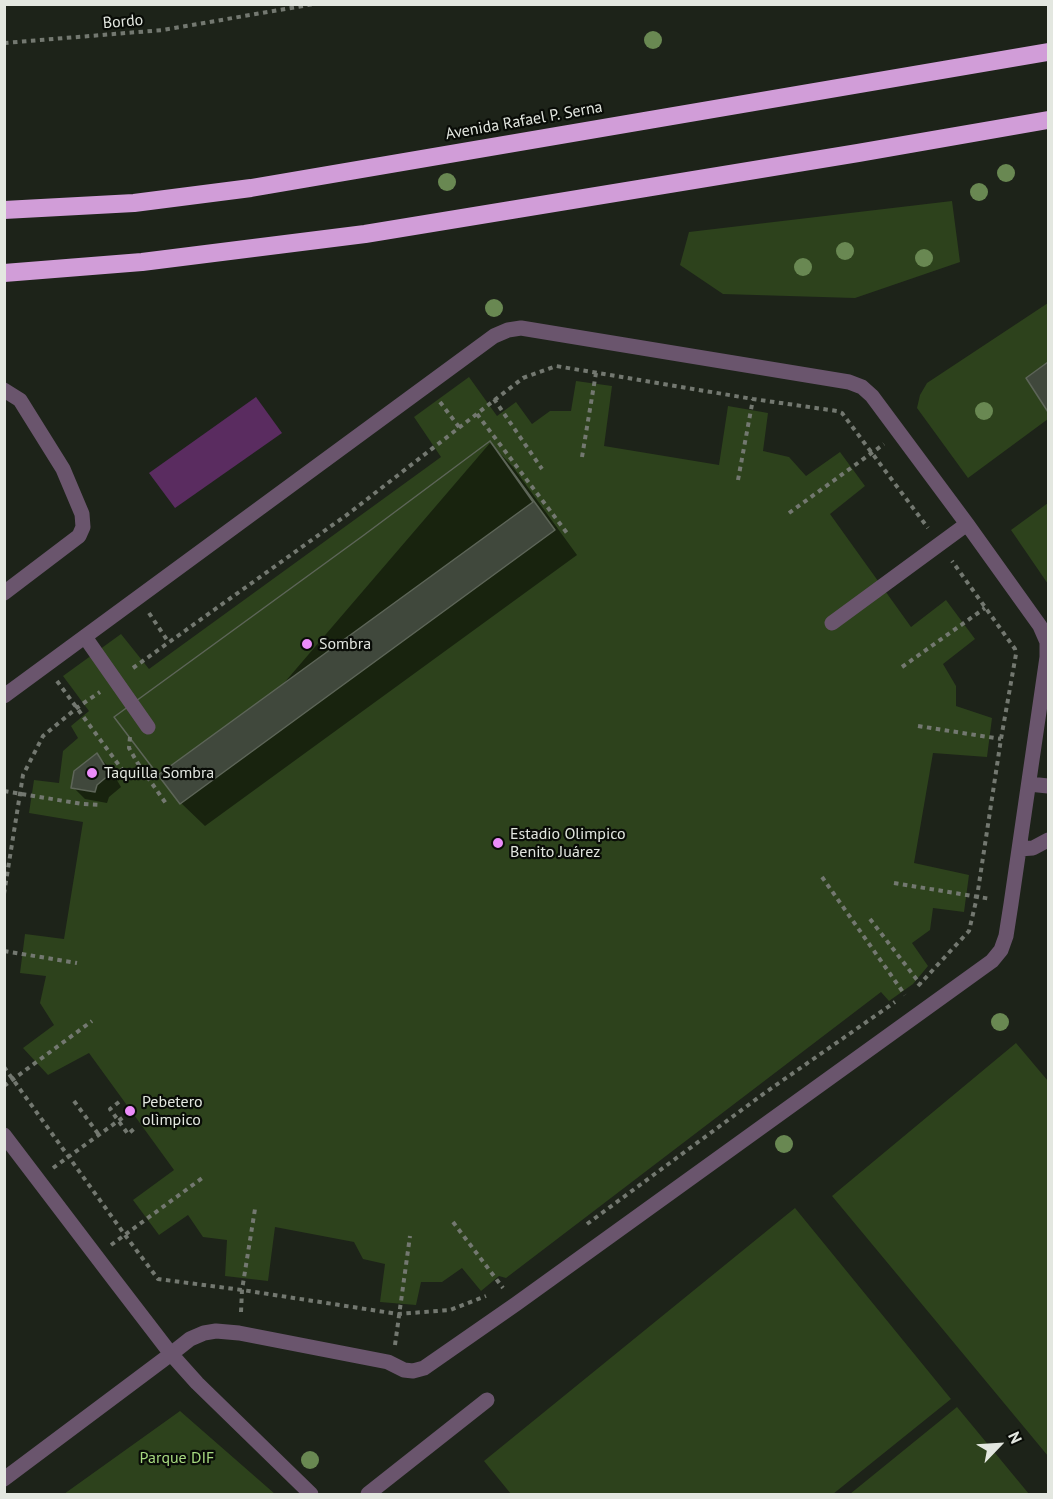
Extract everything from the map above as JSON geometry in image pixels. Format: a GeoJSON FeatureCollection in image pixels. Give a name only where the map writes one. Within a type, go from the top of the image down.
{"type":"FeatureCollection","features":[{"type":"Feature","properties":{"kind":"highway","name":"Avenida Rafael P. Serna"},"geometry":{"type":"LineString","coordinates":[[4,210],[134,203],[251,188],[1048,52]]}},
{"type":"Feature","properties":{"kind":"highway"},"geometry":{"type":"LineString","coordinates":[[4,273],[142,262],[365,234],[1048,120]]}},
{"type":"Feature","properties":{"kind":"lane"},"geometry":{"type":"LineString","coordinates":[[4,696],[494,336],[521,328],[849,382],[862,387],[872,396],[967,524],[1040,626],[1047,642],[1047,657],[1006,936],[1002,950],[992,961],[424,1368],[413,1371],[404,1370],[388,1362],[239,1333],[216,1331],[204,1333],[190,1339],[4,1479]]}},
{"type":"Feature","properties":{"kind":"lane"},"geometry":{"type":"LineString","coordinates":[[4,390],[20,400],[63,469],[82,514],[83,527],[79,536],[4,593]]}},
{"type":"Feature","properties":{"kind":"lane"},"geometry":{"type":"LineString","coordinates":[[832,623],[967,524]]}},
{"type":"Feature","properties":{"kind":"lane"},"geometry":{"type":"LineString","coordinates":[[85,637],[148,727]]}},
{"type":"Feature","properties":{"kind":"lane"},"geometry":{"type":"LineString","coordinates":[[1029,784],[1048,786]]}},
{"type":"Feature","properties":{"kind":"lane"},"geometry":{"type":"LineString","coordinates":[[1019,849],[1033,848],[1048,840]]}},
{"type":"Feature","properties":{"kind":"lane"},"geometry":{"type":"LineString","coordinates":[[4,1135],[171,1354],[197,1383],[311,1494]]}},
{"type":"Feature","properties":{"kind":"lane"},"geometry":{"type":"LineString","coordinates":[[368,1494],[487,1400]]}},
{"type":"Feature","properties":{"kind":"path","name":"Bordo"},"geometry":{"type":"LineString","coordinates":[[4,43],[163,30],[314,4]]}},
{"type":"Feature","properties":{"kind":"path"},"geometry":{"type":"LineString","coordinates":[[145,659],[348,514],[523,378],[556,366],[837,411],[842,413],[873,453],[1015,649],[977,897],[969,931],[920,984],[906,995],[766,1092],[580,1229]]}},
{"type":"Feature","properties":{"kind":"path"},"geometry":{"type":"LineString","coordinates":[[582,457],[596,373]]}},
{"type":"Feature","properties":{"kind":"path"},"geometry":{"type":"LineString","coordinates":[[428,386],[459,427]]}},
{"type":"Feature","properties":{"kind":"path"},"geometry":{"type":"LineString","coordinates":[[494,399],[542,469]]}},
{"type":"Feature","properties":{"kind":"path"},"geometry":{"type":"LineString","coordinates":[[738,480],[753,399]]}},
{"type":"Feature","properties":{"kind":"path"},"geometry":{"type":"LineString","coordinates":[[477,414],[567,533]]}},
{"type":"Feature","properties":{"kind":"path"},"geometry":{"type":"LineString","coordinates":[[789,513],[899,432]]}},
{"type":"Feature","properties":{"kind":"path"},"geometry":{"type":"LineString","coordinates":[[138,598],[169,643]]}},
{"type":"Feature","properties":{"kind":"path"},"geometry":{"type":"LineString","coordinates":[[902,667],[985,608]]}},
{"type":"Feature","properties":{"kind":"path"},"geometry":{"type":"LineString","coordinates":[[45,666],[78,707],[124,772]]}},
{"type":"Feature","properties":{"kind":"path"},"geometry":{"type":"LineString","coordinates":[[4,894],[23,775],[43,736],[78,707]]}},
{"type":"Feature","properties":{"kind":"path"},"geometry":{"type":"LineString","coordinates":[[139,714],[130,738],[129,748],[167,805]]}},
{"type":"Feature","properties":{"kind":"path"},"geometry":{"type":"LineString","coordinates":[[918,726],[1001,740]]}},
{"type":"Feature","properties":{"kind":"path"},"geometry":{"type":"LineString","coordinates":[[4,792],[100,805]]}},
{"type":"Feature","properties":{"kind":"path"},"geometry":{"type":"LineString","coordinates":[[822,877],[906,995]]}},
{"type":"Feature","properties":{"kind":"path"},"geometry":{"type":"LineString","coordinates":[[894,883],[1011,904]]}},
{"type":"Feature","properties":{"kind":"path"},"geometry":{"type":"LineString","coordinates":[[870,919],[935,1003]]}},
{"type":"Feature","properties":{"kind":"path"},"geometry":{"type":"LineString","coordinates":[[4,951],[77,963]]}},
{"type":"Feature","properties":{"kind":"path"},"geometry":{"type":"LineString","coordinates":[[4,1086],[92,1021]]}},
{"type":"Feature","properties":{"kind":"path"},"geometry":{"type":"LineString","coordinates":[[4,1067],[158,1279],[398,1314],[450,1310],[485,1297],[503,1287]]}},
{"type":"Feature","properties":{"kind":"path"},"geometry":{"type":"LineString","coordinates":[[74,1101],[99,1135]]}},
{"type":"Feature","properties":{"kind":"path"},"geometry":{"type":"LineString","coordinates":[[118,1102],[110,1108],[128,1134],[136,1127]]}},
{"type":"Feature","properties":{"kind":"path"},"geometry":{"type":"LineString","coordinates":[[38,1179],[125,1116]]}},
{"type":"Feature","properties":{"kind":"path"},"geometry":{"type":"LineString","coordinates":[[96,1256],[205,1176]]}},
{"type":"Feature","properties":{"kind":"path"},"geometry":{"type":"LineString","coordinates":[[239,1333],[242,1290],[255,1209]]}},
{"type":"Feature","properties":{"kind":"path"},"geometry":{"type":"LineString","coordinates":[[453,1222],[516,1304]]}},
{"type":"Feature","properties":{"kind":"path"},"geometry":{"type":"LineString","coordinates":[[388,1362],[396,1341],[410,1236]]}},
{"type":"Feature","properties":{"kind":"green space"},"geometry":{"type":"Polygon","coordinates":[[[952,201],[960,262],[855,298],[723,294],[680,265],[689,232],[952,201]]]}},
{"type":"Feature","properties":{"kind":"green space"},"geometry":{"type":"Polygon","coordinates":[[[1048,303],[1048,362],[1026,378],[1048,412],[1048,419],[968,478],[917,408],[920,395],[927,383],[1048,303]]]}},
{"type":"Feature","properties":{"kind":"green space","name":"Estadio Olimpico Benito Juárez"},"geometry":{"type":"Polygon","coordinates":[[[469,377],[497,416],[516,402],[532,424],[550,411],[571,411],[576,381],[612,386],[604,446],[719,465],[728,406],[768,413],[763,451],[789,457],[806,476],[840,452],[865,486],[830,514],[911,627],[946,600],[975,639],[943,664],[956,686],[956,706],[992,718],[987,757],[933,753],[914,863],[969,875],[964,912],[933,908],[930,930],[912,943],[928,966],[913,984],[889,1001],[881,992],[506,1278],[499,1276],[481,1291],[462,1268],[442,1282],[421,1282],[416,1305],[380,1302],[385,1264],[363,1259],[354,1242],[275,1227],[268,1281],[225,1276],[227,1240],[203,1237],[188,1215],[159,1235],[133,1200],[174,1170],[89,1053],[48,1075],[23,1048],[54,1025],[40,1003],[46,976],[20,973],[25,934],[64,939],[83,822],[29,813],[34,780],[59,783],[63,751],[78,738],[71,726],[89,711],[63,676],[121,634],[149,669],[441,457],[414,417],[469,377]]]}},
{"type":"Feature","properties":{"kind":"green space"},"geometry":{"type":"Polygon","coordinates":[[[1048,503],[1048,584],[1011,530],[1048,503]]]}},
{"type":"Feature","properties":{"kind":"green space"},"geometry":{"type":"Polygon","coordinates":[[[1016,1043],[1048,1081],[1048,1456],[832,1196],[1016,1043]]]}},
{"type":"Feature","properties":{"kind":"green space"},"geometry":{"type":"Polygon","coordinates":[[[795,1208],[951,1399],[833,1494],[511,1494],[484,1461],[795,1208]]]}},
{"type":"Feature","properties":{"kind":"green space"},"geometry":{"type":"Polygon","coordinates":[[[957,1407],[1029,1494],[850,1494],[957,1407]]]}},
{"type":"Feature","properties":{"kind":"green space","name":"Parque DIF"},"geometry":{"type":"Polygon","coordinates":[[[180,1411],[275,1494],[64,1494],[180,1411]]]}},
{"type":"Feature","properties":{"kind":"shaded area"},"geometry":{"type":"Polygon","coordinates":[[[256,397],[282,433],[175,508],[149,473],[256,397]]]}},
{"type":"Feature","properties":{"kind":"building"},"geometry":{"type":"Polygon","coordinates":[[[1048,362],[1048,412],[1026,378],[1048,362]]]}},
{"type":"Feature","properties":{"kind":"building","name":"Sombra"},"geometry":{"type":"Polygon","coordinates":[[[490,441],[533,502],[158,775],[114,717],[490,441]]]}},
{"type":"Feature","properties":{"kind":"building","name":"Sombra"},"geometry":{"type":"Polygon","coordinates":[[[490,441],[555,530],[180,804],[114,717],[490,441]]]}},
{"type":"Feature","properties":{"kind":"building","name":"Taquilla Sombra"},"geometry":{"type":"Polygon","coordinates":[[[97,753],[110,774],[97,785],[95,792],[71,788],[74,771],[97,753]]]}},
{"type":"Feature","properties":{"kind":"place","name":"Sombra"},"geometry":{"type":"Point","coordinates":[307,644]}},
{"type":"Feature","properties":{"kind":"place","name":"Taquilla Sombra"},"geometry":{"type":"Point","coordinates":[92,773]}},
{"type":"Feature","properties":{"kind":"place","name":"Estadio Olimpico Benito Juárez"},"geometry":{"type":"Point","coordinates":[498,843]}},
{"type":"Feature","properties":{"kind":"place","name":"Pebetero olìmpico"},"geometry":{"type":"Point","coordinates":[130,1111]}}]}
